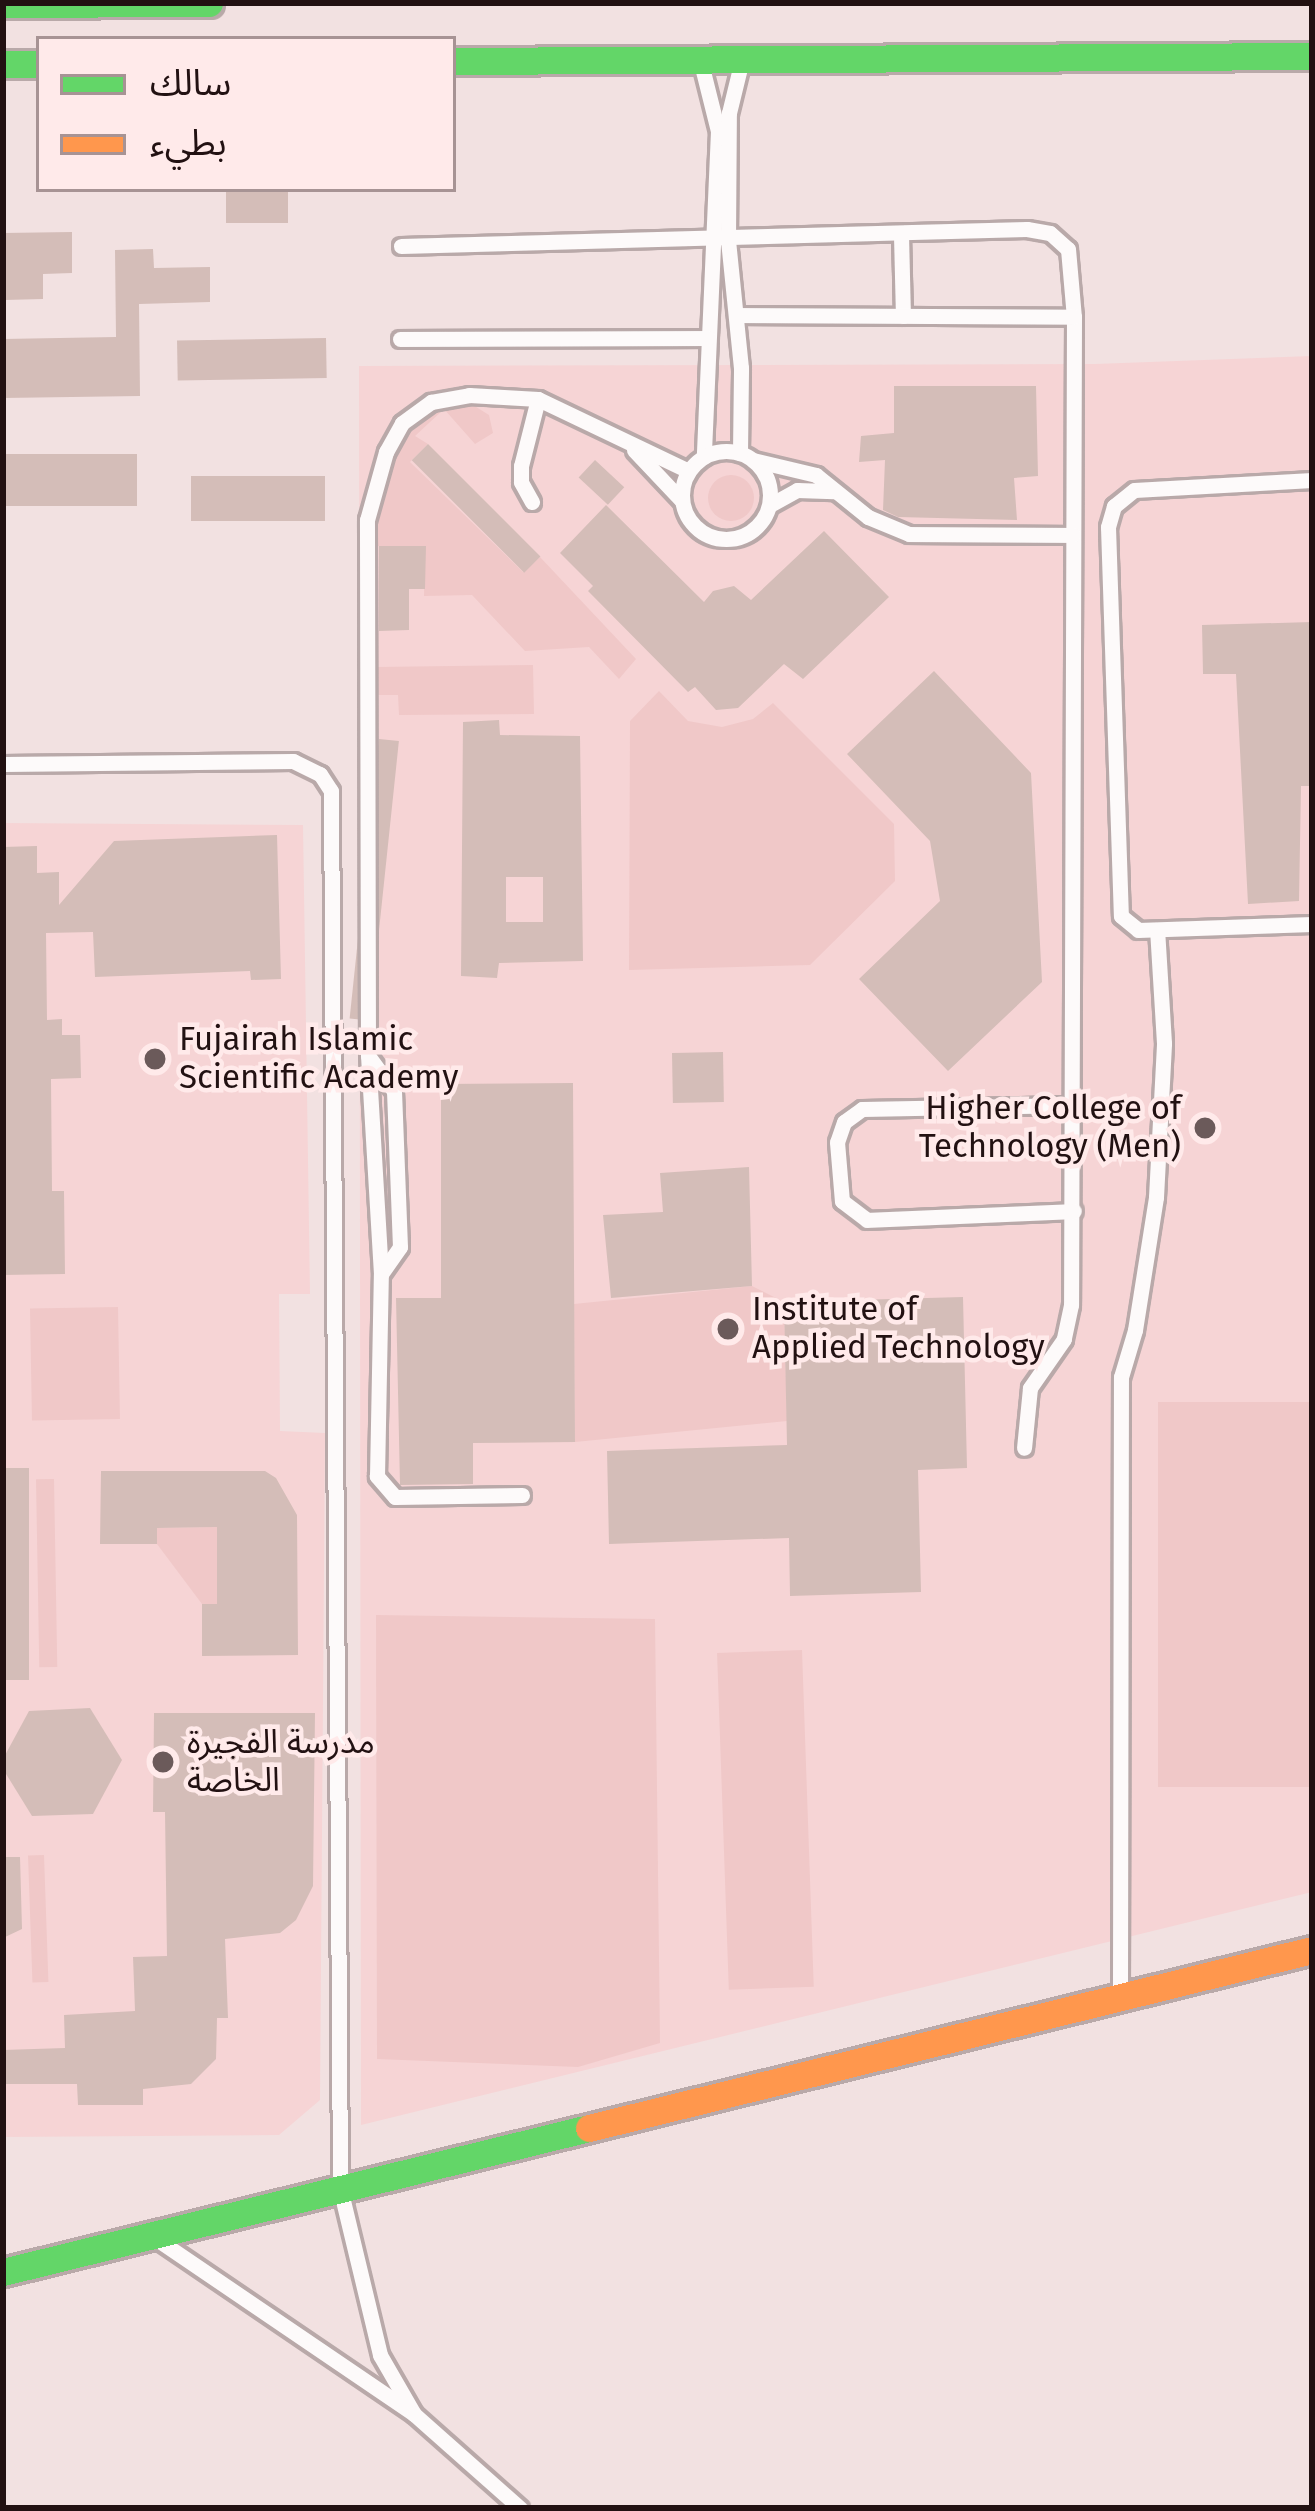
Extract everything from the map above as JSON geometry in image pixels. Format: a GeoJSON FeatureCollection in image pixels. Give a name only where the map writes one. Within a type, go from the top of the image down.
{"type":"FeatureCollection","features":[{"type":"Feature","properties":{"kind":"main road"},"geometry":{"type":"LineString","coordinates":[[3,4],[209,3]]}},
{"type":"Feature","properties":{"kind":"main road"},"geometry":{"type":"LineString","coordinates":[[456,61],[1312,56]]}},
{"type":"Feature","properties":{"kind":"main road"},"geometry":{"type":"LineString","coordinates":[[3,64],[36,64]]}},
{"type":"Feature","properties":{"kind":"main road"},"geometry":{"type":"LineString","coordinates":[[3,2272],[1312,1950]]}},
{"type":"Feature","properties":{"kind":"lane"},"geometry":{"type":"LineString","coordinates":[[704,457],[708,338],[722,241],[728,112],[746,58]]}},
{"type":"Feature","properties":{"kind":"lane"},"geometry":{"type":"LineString","coordinates":[[698,59],[716,112],[722,241],[736,315],[747,456],[770,483],[770,505]]}},
{"type":"Feature","properties":{"kind":"lane"},"geometry":{"type":"LineString","coordinates":[[400,246],[1050,233],[1072,261],[1074,1211],[1068,1328],[1030,1388],[1024,1448]]}},
{"type":"Feature","properties":{"kind":"lane"},"geometry":{"type":"LineString","coordinates":[[901,235],[902,316]]}},
{"type":"Feature","properties":{"kind":"lane"},"geometry":{"type":"LineString","coordinates":[[736,315],[1074,317]]}},
{"type":"Feature","properties":{"kind":"lane"},"geometry":{"type":"LineString","coordinates":[[400,339],[708,338]]}},
{"type":"Feature","properties":{"kind":"lane"},"geometry":{"type":"LineString","coordinates":[[522,1495],[395,1497],[376,1477],[381,1274],[368,1056],[367,520],[386,452],[402,423],[431,402],[489,393],[538,399],[689,471]]}},
{"type":"Feature","properties":{"kind":"lane"},"geometry":{"type":"LineString","coordinates":[[532,502],[520,482],[520,466],[538,399]]}},
{"type":"Feature","properties":{"kind":"lane"},"geometry":{"type":"LineString","coordinates":[[627,443],[682,502],[695,527],[721,540],[749,534],[770,505],[797,490],[842,494]]}},
{"type":"Feature","properties":{"kind":"lane"},"geometry":{"type":"LineString","coordinates":[[682,502],[689,471],[704,457],[747,456],[801,468],[868,517],[909,534],[1073,535]]}},
{"type":"Feature","properties":{"kind":"lane"},"geometry":{"type":"LineString","coordinates":[[1312,480],[1152,486],[1123,496],[1110,517],[1121,916],[1129,926],[1156,930],[1312,924]]}},
{"type":"Feature","properties":{"kind":"lane"},"geometry":{"type":"LineString","coordinates":[[3,764],[293,761],[320,773],[332,791],[340,2188],[380,2355],[414,2414]]}},
{"type":"Feature","properties":{"kind":"lane"},"geometry":{"type":"LineString","coordinates":[[1120,1997],[1120,1376],[1135,1330],[1156,1196],[1164,1043],[1156,930]]}},
{"type":"Feature","properties":{"kind":"lane"},"geometry":{"type":"LineString","coordinates":[[1073,1106],[862,1109],[844,1122],[837,1142],[842,1202],[866,1220],[1074,1211]]}},
{"type":"Feature","properties":{"kind":"lane"},"geometry":{"type":"LineString","coordinates":[[151,2235],[414,2414],[520,2508]]}},
{"type":"Feature","properties":{"kind":"shaded area","name":"Institute of Applied Technology"},"geometry":{"type":"Polygon","coordinates":[[[1312,356],[1312,1892],[361,2125],[359,366],[1095,364],[1312,356]]]}},
{"type":"Feature","properties":{"kind":"shaded area"},"geometry":{"type":"Polygon","coordinates":[[[453,404],[473,405],[489,415],[493,433],[475,444],[444,409],[415,436],[428,444],[410,462],[523,572],[540,557],[636,659],[619,679],[589,647],[525,651],[472,595],[424,596],[425,547],[373,546],[391,454],[402,429],[453,404]]]}},
{"type":"Feature","properties":{"kind":"shaded area"},"geometry":{"type":"Polygon","coordinates":[[[731,475],[747,482],[754,498],[747,514],[731,521],[715,514],[708,498],[715,482],[731,475]]]}},
{"type":"Feature","properties":{"kind":"shaded area"},"geometry":{"type":"Polygon","coordinates":[[[533,665],[534,714],[399,715],[398,695],[376,695],[376,667],[533,665]]]}},
{"type":"Feature","properties":{"kind":"shaded area"},"geometry":{"type":"Polygon","coordinates":[[[659,691],[688,721],[722,727],[753,719],[773,703],[894,824],[895,881],[810,965],[629,970],[630,721],[659,691]]]}},
{"type":"Feature","properties":{"kind":"shaded area","name":"مدرسة الفجيرة الخاصة"},"geometry":{"type":"Polygon","coordinates":[[[3,823],[303,825],[310,1294],[279,1294],[280,1431],[325,1433],[320,2100],[279,2135],[3,2137],[3,823]]]}},
{"type":"Feature","properties":{"kind":"shaded area"},"geometry":{"type":"Polygon","coordinates":[[[752,1286],[784,1302],[787,1421],[575,1442],[574,1304],[752,1286]]]}},
{"type":"Feature","properties":{"kind":"shaded area"},"geometry":{"type":"Polygon","coordinates":[[[118,1307],[120,1419],[32,1421],[30,1309],[118,1307]]]}},
{"type":"Feature","properties":{"kind":"shaded area"},"geometry":{"type":"Polygon","coordinates":[[[1158,1402],[1312,1402],[1312,1787],[1158,1787],[1158,1402]]]}},
{"type":"Feature","properties":{"kind":"shaded area"},"geometry":{"type":"Polygon","coordinates":[[[36,1479],[54,1479],[57,1667],[39,1667],[36,1479]]]}},
{"type":"Feature","properties":{"kind":"shaded area"},"geometry":{"type":"Polygon","coordinates":[[[217,1527],[217,1604],[202,1604],[157,1544],[157,1528],[217,1527]]]}},
{"type":"Feature","properties":{"kind":"shaded area"},"geometry":{"type":"Polygon","coordinates":[[[376,1615],[655,1619],[660,2043],[578,2067],[377,2059],[376,1615]]]}},
{"type":"Feature","properties":{"kind":"shaded area"},"geometry":{"type":"Polygon","coordinates":[[[802,1650],[814,1987],[729,1990],[717,1653],[802,1650]]]}},
{"type":"Feature","properties":{"kind":"shaded area"},"geometry":{"type":"Polygon","coordinates":[[[44,1855],[48,1982],[32,1982],[28,1856],[44,1855]]]}},
{"type":"Feature","properties":{"kind":"building"},"geometry":{"type":"Polygon","coordinates":[[[226,192],[288,192],[288,223],[226,223],[226,192]]]}},
{"type":"Feature","properties":{"kind":"building"},"geometry":{"type":"Polygon","coordinates":[[[72,232],[72,273],[43,274],[43,299],[5,300],[3,233],[72,232]]]}},
{"type":"Feature","properties":{"kind":"building"},"geometry":{"type":"Polygon","coordinates":[[[153,249],[154,268],[210,267],[210,302],[139,304],[140,396],[3,398],[3,339],[116,337],[115,250],[153,249]]]}},
{"type":"Feature","properties":{"kind":"building"},"geometry":{"type":"Polygon","coordinates":[[[326,338],[327,378],[178,381],[177,341],[326,338]]]}},
{"type":"Feature","properties":{"kind":"building"},"geometry":{"type":"Polygon","coordinates":[[[894,386],[1036,386],[1038,476],[1014,478],[1017,520],[898,517],[883,510],[885,460],[859,462],[861,436],[894,433],[894,386]]]}},
{"type":"Feature","properties":{"kind":"building"},"geometry":{"type":"Polygon","coordinates":[[[428,444],[540,556],[524,573],[412,460],[428,444]]]}},
{"type":"Feature","properties":{"kind":"building"},"geometry":{"type":"Polygon","coordinates":[[[3,454],[137,454],[137,506],[3,506],[3,454]]]}},
{"type":"Feature","properties":{"kind":"building"},"geometry":{"type":"Polygon","coordinates":[[[595,460],[624,487],[608,505],[579,478],[595,460]]]}},
{"type":"Feature","properties":{"kind":"building"},"geometry":{"type":"Polygon","coordinates":[[[191,476],[325,476],[325,521],[191,521],[191,476]]]}},
{"type":"Feature","properties":{"kind":"building"},"geometry":{"type":"Polygon","coordinates":[[[606,505],[704,602],[713,591],[734,586],[751,600],[824,531],[889,597],[803,679],[784,664],[738,708],[716,710],[695,687],[688,692],[588,591],[593,586],[560,553],[606,505]]]}},
{"type":"Feature","properties":{"kind":"building"},"geometry":{"type":"Polygon","coordinates":[[[379,546],[426,546],[425,589],[409,589],[409,630],[379,631],[379,546]]]}},
{"type":"Feature","properties":{"kind":"building"},"geometry":{"type":"Polygon","coordinates":[[[1312,622],[1312,786],[1301,786],[1299,901],[1248,904],[1236,674],[1203,674],[1202,625],[1312,622]]]}},
{"type":"Feature","properties":{"kind":"building"},"geometry":{"type":"Polygon","coordinates":[[[934,671],[1031,773],[1042,982],[948,1071],[859,979],[940,901],[930,841],[847,754],[934,671]]]}},
{"type":"Feature","properties":{"kind":"building"},"geometry":{"type":"Polygon","coordinates":[[[499,720],[500,735],[580,736],[583,961],[499,963],[497,978],[461,976],[463,722],[499,720]],[[506,877],[506,922],[543,922],[543,877],[506,877]]]}},
{"type":"Feature","properties":{"kind":"building"},"geometry":{"type":"Polygon","coordinates":[[[379,739],[399,741],[370,1021],[350,1018],[379,739]]]}},
{"type":"Feature","properties":{"kind":"building"},"geometry":{"type":"Polygon","coordinates":[[[277,835],[281,979],[251,980],[250,971],[95,977],[93,932],[46,933],[47,1020],[62,1019],[62,1035],[80,1035],[81,1078],[51,1079],[52,1191],[64,1191],[65,1274],[3,1275],[3,847],[37,846],[37,873],[59,872],[59,905],[114,841],[277,835]]]}},
{"type":"Feature","properties":{"kind":"building"},"geometry":{"type":"Polygon","coordinates":[[[723,1052],[724,1102],[673,1103],[672,1053],[723,1052]]]}},
{"type":"Feature","properties":{"kind":"building"},"geometry":{"type":"Polygon","coordinates":[[[573,1083],[575,1442],[473,1443],[473,1484],[400,1485],[396,1298],[441,1298],[441,1084],[573,1083]]]}},
{"type":"Feature","properties":{"kind":"building"},"geometry":{"type":"Polygon","coordinates":[[[749,1167],[752,1286],[611,1298],[603,1215],[663,1212],[660,1173],[749,1167]]]}},
{"type":"Feature","properties":{"kind":"building"},"geometry":{"type":"Polygon","coordinates":[[[963,1297],[967,1468],[918,1470],[921,1592],[790,1596],[789,1538],[609,1544],[607,1451],[787,1445],[784,1302],[963,1297]]]}},
{"type":"Feature","properties":{"kind":"building"},"geometry":{"type":"Polygon","coordinates":[[[3,1468],[29,1468],[29,1680],[3,1680],[3,1468]]]}},
{"type":"Feature","properties":{"kind":"building"},"geometry":{"type":"Polygon","coordinates":[[[101,1471],[265,1471],[276,1478],[297,1515],[298,1655],[202,1656],[202,1604],[217,1604],[217,1527],[157,1528],[157,1544],[100,1544],[101,1471]]]}},
{"type":"Feature","properties":{"kind":"building"},"geometry":{"type":"Polygon","coordinates":[[[90,1708],[122,1760],[93,1814],[32,1816],[3,1769],[3,1759],[29,1711],[90,1708]]]}},
{"type":"Feature","properties":{"kind":"building"},"geometry":{"type":"Polygon","coordinates":[[[154,1713],[315,1713],[313,1886],[296,1920],[280,1933],[225,1939],[228,2018],[217,2018],[216,2059],[191,2084],[143,2089],[143,2105],[78,2105],[77,2084],[3,2084],[3,2050],[65,2048],[64,2015],[135,2011],[133,1957],[167,1956],[165,1812],[153,1812],[154,1713]]]}},
{"type":"Feature","properties":{"kind":"building"},"geometry":{"type":"Polygon","coordinates":[[[3,1857],[20,1857],[22,1929],[3,1938],[3,1857]]]}},
{"type":"Feature","properties":{"kind":"traffic: fast"},"geometry":{"type":"LineString","coordinates":[[3,4],[209,3]]}},
{"type":"Feature","properties":{"kind":"traffic: fast"},"geometry":{"type":"LineString","coordinates":[[456,61],[1312,56]]}},
{"type":"Feature","properties":{"kind":"traffic: fast"},"geometry":{"type":"LineString","coordinates":[[3,64],[36,64]]}},
{"type":"Feature","properties":{"kind":"traffic: fast"},"geometry":{"type":"LineString","coordinates":[[3,2272],[589,2128]]}},
{"type":"Feature","properties":{"kind":"traffic: slow"},"geometry":{"type":"LineString","coordinates":[[589,2128],[1312,1950]]}},
{"type":"Feature","properties":{"kind":"place","name":"Fujairah Islamic Scientific Academy"},"geometry":{"type":"Point","coordinates":[155,1059]}},
{"type":"Feature","properties":{"kind":"place","name":"Higher College of Technology (Men)"},"geometry":{"type":"Point","coordinates":[1205,1128]}},
{"type":"Feature","properties":{"kind":"place","name":"Institute of Applied Technology"},"geometry":{"type":"Point","coordinates":[728,1329]}},
{"type":"Feature","properties":{"kind":"place","name":"مدرسة الفجيرة الخاصة"},"geometry":{"type":"Point","coordinates":[163,1762]}}]}
